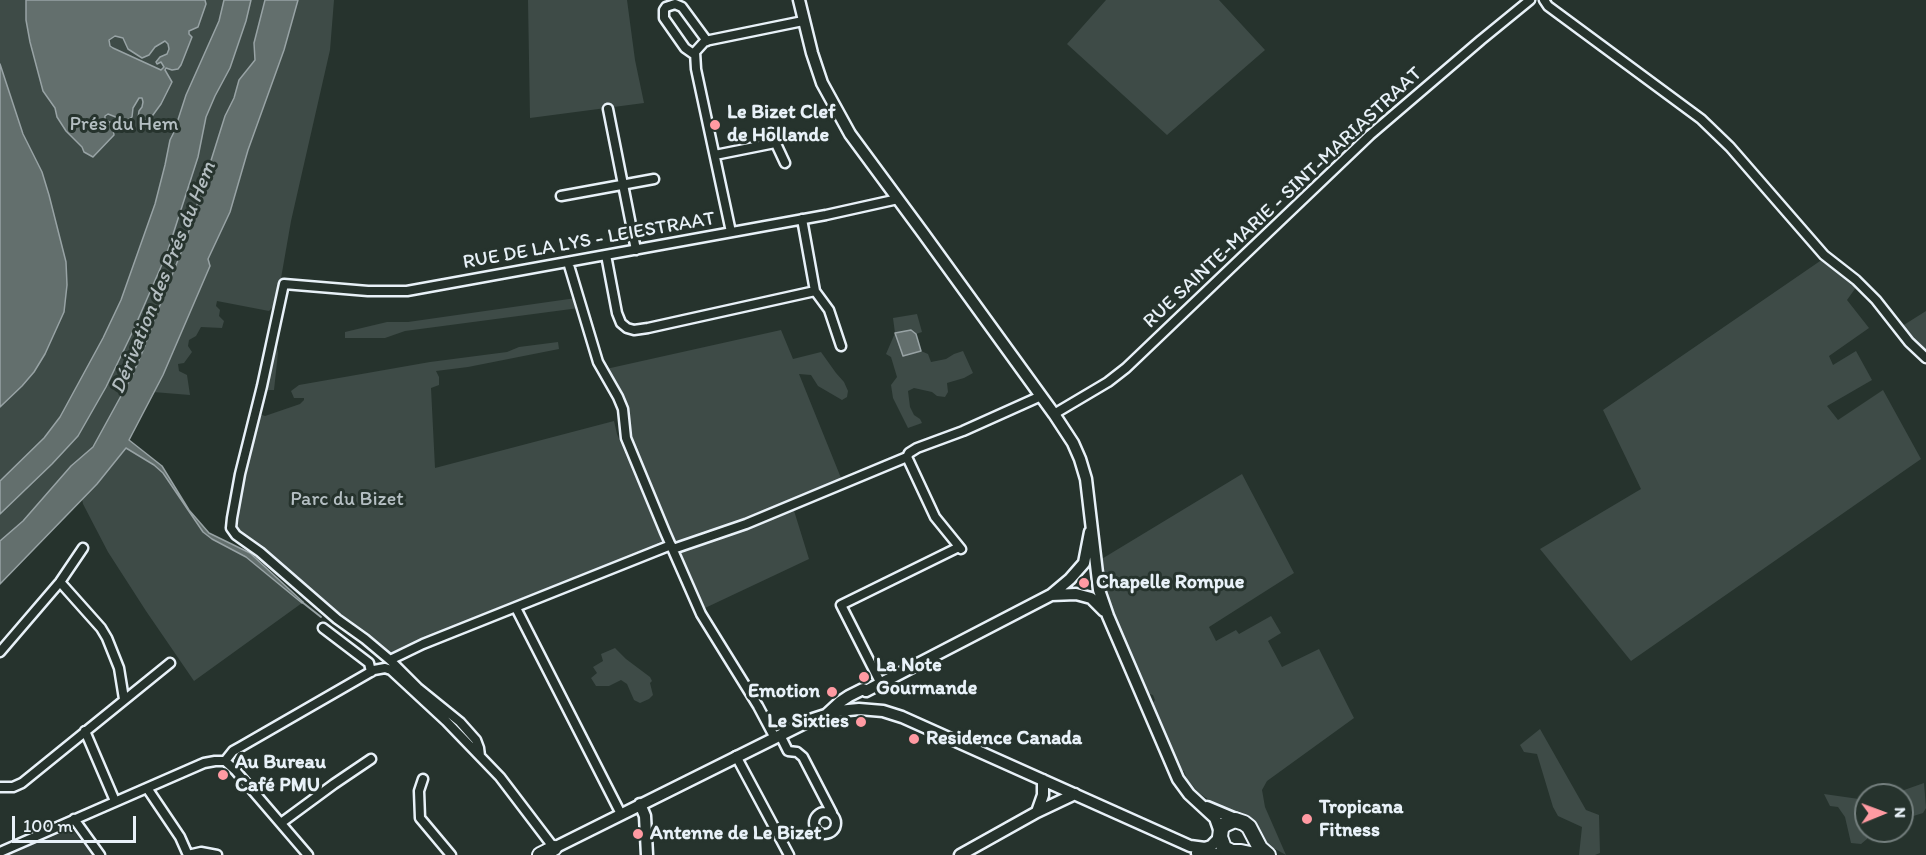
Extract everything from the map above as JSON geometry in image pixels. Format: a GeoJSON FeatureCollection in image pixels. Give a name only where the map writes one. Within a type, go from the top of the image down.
{"type":"FeatureCollection","features":[{"type":"Feature","properties":{"kind":"main road"},"geometry":{"type":"LineString","coordinates":[[1255,855],[1224,848],[1220,834],[1227,823],[1238,820],[1247,825],[1260,848],[1268,855]]}},
{"type":"Feature","properties":{"kind":"main road"},"geometry":{"type":"LineString","coordinates":[[1236,852],[1249,846],[1251,833]]}},
{"type":"Feature","properties":{"kind":"main road"},"geometry":{"type":"LineString","coordinates":[[540,855],[554,848]]}},
{"type":"Feature","properties":{"kind":"street"},"geometry":{"type":"LineString","coordinates":[[0,852],[204,763],[225,761],[236,749],[371,672],[382,668],[390,670],[446,721],[480,756],[512,790],[554,848],[736,756],[827,714],[851,709],[888,712],[902,717],[1190,846],[1205,848],[1211,846],[1220,834],[1217,821],[1189,794],[1178,779],[1108,616],[1095,594],[1096,565],[1087,486],[1073,443],[837,113],[822,83],[803,21],[800,0]]}},
{"type":"Feature","properties":{"kind":"street","name":"RUE SAINTE-MARIE - SINT-MARIASTRAAT"},"geometry":{"type":"LineString","coordinates":[[1054,414],[1108,382],[1126,368],[1370,135],[1530,0]]}},
{"type":"Feature","properties":{"kind":"street"},"geometry":{"type":"LineString","coordinates":[[1544,0],[1701,119],[1730,147],[1824,255],[1876,300],[1909,342],[1926,358]]}},
{"type":"Feature","properties":{"kind":"street"},"geometry":{"type":"LineString","coordinates":[[695,55],[685,48],[664,18],[666,7],[675,4],[682,7],[707,41]]}},
{"type":"Feature","properties":{"kind":"street"},"geometry":{"type":"LineString","coordinates":[[731,232],[696,69],[695,55],[698,48],[707,41],[803,21]]}},
{"type":"Feature","properties":{"kind":"street"},"geometry":{"type":"LineString","coordinates":[[608,109],[636,250]]}},
{"type":"Feature","properties":{"kind":"street"},"geometry":{"type":"LineString","coordinates":[[771,133],[785,163]]}},
{"type":"Feature","properties":{"kind":"street"},"geometry":{"type":"LineString","coordinates":[[715,155],[775,143]]}},
{"type":"Feature","properties":{"kind":"street"},"geometry":{"type":"LineString","coordinates":[[561,196],[654,179]]}},
{"type":"Feature","properties":{"kind":"street","name":"RUE DE LA LYS - LEIESTRAAT"},"geometry":{"type":"LineString","coordinates":[[390,660],[337,619],[282,570],[236,535],[231,528],[240,474],[262,389],[284,284],[368,291],[407,291],[802,219],[898,199]]}},
{"type":"Feature","properties":{"kind":"street"},"geometry":{"type":"LineString","coordinates":[[802,219],[815,291],[829,310],[841,345]]}},
{"type":"Feature","properties":{"kind":"street"},"geometry":{"type":"LineString","coordinates":[[606,255],[617,313],[621,323],[634,330],[815,291]]}},
{"type":"Feature","properties":{"kind":"street"},"geometry":{"type":"LineString","coordinates":[[568,262],[598,362],[618,397],[622,409],[626,438],[701,614],[778,737],[788,751],[797,752],[803,757],[832,813]]}},
{"type":"Feature","properties":{"kind":"street"},"geometry":{"type":"LineString","coordinates":[[480,756],[478,744],[471,733],[418,688],[390,660],[423,644],[672,547],[746,524],[907,457],[917,448],[963,431],[1041,396]]}},
{"type":"Feature","properties":{"kind":"street"},"geometry":{"type":"LineString","coordinates":[[880,682],[841,605],[960,548],[935,518],[907,457]]}},
{"type":"Feature","properties":{"kind":"street"},"geometry":{"type":"LineString","coordinates":[[827,714],[843,699],[863,689],[866,690],[1051,595],[1084,563],[1091,527]]}},
{"type":"Feature","properties":{"kind":"street"},"geometry":{"type":"LineString","coordinates":[[0,652],[60,582],[83,548]]}},
{"type":"Feature","properties":{"kind":"street"},"geometry":{"type":"LineString","coordinates":[[1084,563],[1091,562],[1096,565]]}},
{"type":"Feature","properties":{"kind":"street"},"geometry":{"type":"LineString","coordinates":[[1070,579],[1076,594]]}},
{"type":"Feature","properties":{"kind":"street"},"geometry":{"type":"LineString","coordinates":[[60,582],[68,588],[107,638],[119,668],[124,699]]}},
{"type":"Feature","properties":{"kind":"street"},"geometry":{"type":"LineString","coordinates":[[1051,595],[1095,594]]}},
{"type":"Feature","properties":{"kind":"street"},"geometry":{"type":"LineString","coordinates":[[516,608],[621,814]]}},
{"type":"Feature","properties":{"kind":"street"},"geometry":{"type":"LineString","coordinates":[[323,628],[369,663],[372,667],[371,672]]}},
{"type":"Feature","properties":{"kind":"street"},"geometry":{"type":"LineString","coordinates":[[0,787],[13,787],[22,783],[170,663]]}},
{"type":"Feature","properties":{"kind":"street"},"geometry":{"type":"LineString","coordinates":[[866,690],[865,702],[868,709]]}},
{"type":"Feature","properties":{"kind":"street"},"geometry":{"type":"LineString","coordinates":[[85,731],[115,801]]}},
{"type":"Feature","properties":{"kind":"street"},"geometry":{"type":"LineString","coordinates":[[736,756],[789,855]]}},
{"type":"Feature","properties":{"kind":"street"},"geometry":{"type":"LineString","coordinates":[[281,823],[371,759]]}},
{"type":"Feature","properties":{"kind":"street"},"geometry":{"type":"LineString","coordinates":[[225,761],[308,855]]}},
{"type":"Feature","properties":{"kind":"street"},"geometry":{"type":"LineString","coordinates":[[423,779],[419,795],[420,818],[451,855]]}},
{"type":"Feature","properties":{"kind":"street"},"geometry":{"type":"LineString","coordinates":[[1037,812],[1043,795],[1043,780]]}},
{"type":"Feature","properties":{"kind":"street"},"geometry":{"type":"LineString","coordinates":[[147,788],[180,837],[188,855],[201,852],[217,855]]}},
{"type":"Feature","properties":{"kind":"street"},"geometry":{"type":"LineString","coordinates":[[960,855],[1037,812],[1075,794]]}},
{"type":"Feature","properties":{"kind":"street"},"geometry":{"type":"LineString","coordinates":[[640,804],[645,816],[647,855]]}},
{"type":"Feature","properties":{"kind":"street"},"geometry":{"type":"LineString","coordinates":[[1202,805],[1238,820]]}},
{"type":"Feature","properties":{"kind":"street"},"geometry":{"type":"LineString","coordinates":[[74,819],[100,855]]}},
{"type":"Feature","properties":{"kind":"street"},"geometry":{"type":"LineString","coordinates":[[1190,846],[1196,853],[1203,855],[1236,852]]}},
{"type":"Feature","properties":{"kind":"shaded area"},"geometry":{"type":"Polygon","coordinates":[[[26,0],[205,0],[206,4],[198,27],[189,31],[192,37],[181,65],[178,69],[166,68],[165,70],[172,82],[150,119],[143,121],[138,118],[142,98],[139,98],[133,108],[132,117],[126,121],[108,114],[105,116],[105,120],[112,123],[114,135],[93,157],[84,152],[66,131],[57,117],[55,108],[43,91],[26,20],[26,0]],[[115,36],[109,40],[110,46],[161,70],[164,67],[161,62],[157,64],[156,62],[167,54],[169,49],[165,41],[142,58],[128,49],[123,38],[115,36]]]}},
{"type":"Feature","properties":{"kind":"shaded area"},"geometry":{"type":"Polygon","coordinates":[[[224,0],[251,0],[230,68],[206,117],[198,157],[167,253],[106,387],[78,436],[0,514],[0,481],[44,438],[60,417],[121,300],[155,204],[170,140],[186,95],[219,21],[224,0]]]}},
{"type":"Feature","properties":{"kind":"shaded area"},"geometry":{"type":"Polygon","coordinates":[[[265,0],[298,0],[284,50],[248,150],[230,212],[208,259],[210,266],[163,375],[129,440],[162,466],[189,510],[209,533],[250,553],[303,602],[246,557],[203,532],[163,473],[126,448],[97,484],[0,584],[0,541],[23,521],[71,466],[93,447],[133,374],[186,240],[225,116],[234,98],[239,80],[255,60],[254,43],[265,0]]]}},
{"type":"Feature","properties":{"kind":"shaded area"},"geometry":{"type":"Polygon","coordinates":[[[0,64],[23,134],[42,172],[49,195],[66,262],[67,285],[64,312],[45,354],[34,372],[0,407],[0,64]]]}},
{"type":"Feature","properties":{"kind":"shaded area"},"geometry":{"type":"Polygon","coordinates":[[[911,330],[916,334],[921,351],[903,356],[895,333],[911,330]]]}},
{"type":"Feature","properties":{"kind":"shaded area"},"geometry":{"type":"Polygon","coordinates":[[[70,826],[92,855],[7,855],[70,826]]]}},
{"type":"Feature","properties":{"kind":"green space","name":"Prés du Hem"},"geometry":{"type":"Polygon","coordinates":[[[0,0],[334,0],[330,50],[291,221],[280,284],[273,307],[269,311],[217,301],[219,316],[224,321],[222,328],[201,327],[196,336],[189,340],[188,346],[192,352],[184,363],[178,364],[179,371],[187,375],[190,395],[153,392],[163,375],[210,266],[208,259],[230,212],[247,154],[129,440],[0,583],[0,0]]]}},
{"type":"Feature","properties":{"kind":"green space"},"geometry":{"type":"Polygon","coordinates":[[[528,0],[627,0],[635,60],[644,103],[530,118],[528,0]]]}},
{"type":"Feature","properties":{"kind":"green space"},"geometry":{"type":"Polygon","coordinates":[[[1106,0],[1219,0],[1265,50],[1167,135],[1067,44],[1106,0]]]}},
{"type":"Feature","properties":{"kind":"green space"},"geometry":{"type":"Polygon","coordinates":[[[1823,259],[1857,286],[1847,300],[1869,328],[1829,356],[1833,365],[1856,351],[1872,380],[1827,406],[1838,420],[1883,390],[1921,459],[1631,661],[1540,549],[1641,489],[1603,410],[1823,259]]]}},
{"type":"Feature","properties":{"kind":"green space"},"geometry":{"type":"Polygon","coordinates":[[[576,298],[579,308],[405,331],[385,338],[345,338],[345,332],[387,322],[408,322],[576,298]]]}},
{"type":"Feature","properties":{"kind":"green space"},"geometry":{"type":"Polygon","coordinates":[[[1926,311],[1926,354],[1899,328],[1926,311]]]}},
{"type":"Feature","properties":{"kind":"green space"},"geometry":{"type":"Polygon","coordinates":[[[917,314],[922,332],[916,334],[911,330],[903,355],[921,351],[928,354],[931,362],[946,359],[963,351],[973,373],[947,383],[948,392],[945,397],[914,388],[908,391],[910,407],[922,423],[908,428],[893,398],[891,385],[897,377],[891,357],[886,354],[895,333],[893,318],[917,314]]]}},
{"type":"Feature","properties":{"kind":"green space"},"geometry":{"type":"Polygon","coordinates":[[[781,330],[793,359],[821,352],[844,382],[848,391],[847,397],[842,400],[818,386],[811,375],[799,374],[841,478],[791,501],[809,559],[705,608],[675,539],[671,539],[629,437],[626,406],[615,380],[606,369],[781,330]]]}},
{"type":"Feature","properties":{"kind":"green space","name":"Parc du Bizet"},"geometry":{"type":"Polygon","coordinates":[[[558,342],[559,349],[436,371],[439,385],[431,388],[435,468],[614,421],[617,434],[665,548],[511,602],[387,655],[333,612],[276,560],[237,531],[236,511],[259,414],[265,416],[300,404],[304,398],[294,398],[291,391],[299,385],[558,342]]]}},
{"type":"Feature","properties":{"kind":"green space"},"geometry":{"type":"Polygon","coordinates":[[[273,346],[277,347],[278,353],[274,390],[264,390],[273,346]]]}},
{"type":"Feature","properties":{"kind":"green space"},"geometry":{"type":"Polygon","coordinates":[[[126,448],[163,473],[203,532],[246,557],[302,603],[194,681],[108,552],[83,504],[82,499],[126,448]]]}},
{"type":"Feature","properties":{"kind":"green space"},"geometry":{"type":"Polygon","coordinates":[[[1242,474],[1294,573],[1209,627],[1216,641],[1236,630],[1239,634],[1271,616],[1281,633],[1268,641],[1282,667],[1319,649],[1354,718],[1267,781],[1262,790],[1265,807],[1286,855],[1268,845],[1261,837],[1256,823],[1246,814],[1212,802],[1199,793],[1187,779],[1184,771],[1178,771],[1150,706],[1155,700],[1153,695],[1146,693],[1105,593],[1100,560],[1242,474]]]}},
{"type":"Feature","properties":{"kind":"green space"},"geometry":{"type":"Polygon","coordinates":[[[615,648],[650,677],[653,695],[649,699],[640,703],[634,700],[627,684],[621,680],[609,686],[596,686],[591,678],[597,673],[593,667],[603,661],[601,654],[615,648]]]}},
{"type":"Feature","properties":{"kind":"green space"},"geometry":{"type":"Polygon","coordinates":[[[1540,729],[1586,810],[1599,815],[1600,853],[1579,855],[1582,827],[1558,816],[1553,807],[1537,754],[1524,752],[1520,745],[1540,729]]]}},
{"type":"Feature","properties":{"kind":"green space"},"geometry":{"type":"Polygon","coordinates":[[[1924,783],[1926,808],[1923,813],[1914,816],[1914,787],[1924,783]]]}},
{"type":"Feature","properties":{"kind":"green space"},"geometry":{"type":"Polygon","coordinates":[[[1824,794],[1854,798],[1854,843],[1862,843],[1861,844],[1851,843],[1845,817],[1838,807],[1830,806],[1824,794]]]}},
{"type":"Feature","properties":{"kind":"waterway"},"geometry":{"type":"LineString","coordinates":[[302,602],[321,617]]}},
{"type":"Feature","properties":{"kind":"place","name":"Le Bizet Clef de Hollande"},"geometry":{"type":"Point","coordinates":[715,125]}},
{"type":"Feature","properties":{"kind":"place","name":"Chapelle Rompue"},"geometry":{"type":"Point","coordinates":[1084,583]}},
{"type":"Feature","properties":{"kind":"place","name":"La Note Gourmande"},"geometry":{"type":"Point","coordinates":[864,677]}},
{"type":"Feature","properties":{"kind":"place","name":"Emotion"},"geometry":{"type":"Point","coordinates":[832,692]}},
{"type":"Feature","properties":{"kind":"place","name":"Le Sixties"},"geometry":{"type":"Point","coordinates":[861,722]}},
{"type":"Feature","properties":{"kind":"place","name":"Residence Canada"},"geometry":{"type":"Point","coordinates":[914,739]}},
{"type":"Feature","properties":{"kind":"place","name":"Au Bureau Café PMU"},"geometry":{"type":"Point","coordinates":[223,775]}},
{"type":"Feature","properties":{"kind":"place","name":"Tropicana Fitness"},"geometry":{"type":"Point","coordinates":[1307,819]}},
{"type":"Feature","properties":{"kind":"place","name":"Antenne de Le Bizet"},"geometry":{"type":"Point","coordinates":[638,834]}},
{"type":"Feature","properties":{"kind":"water label","name":"Dérivation des Prés du Hem"},"geometry":{"type":"Point","coordinates":[164,278]}}]}
